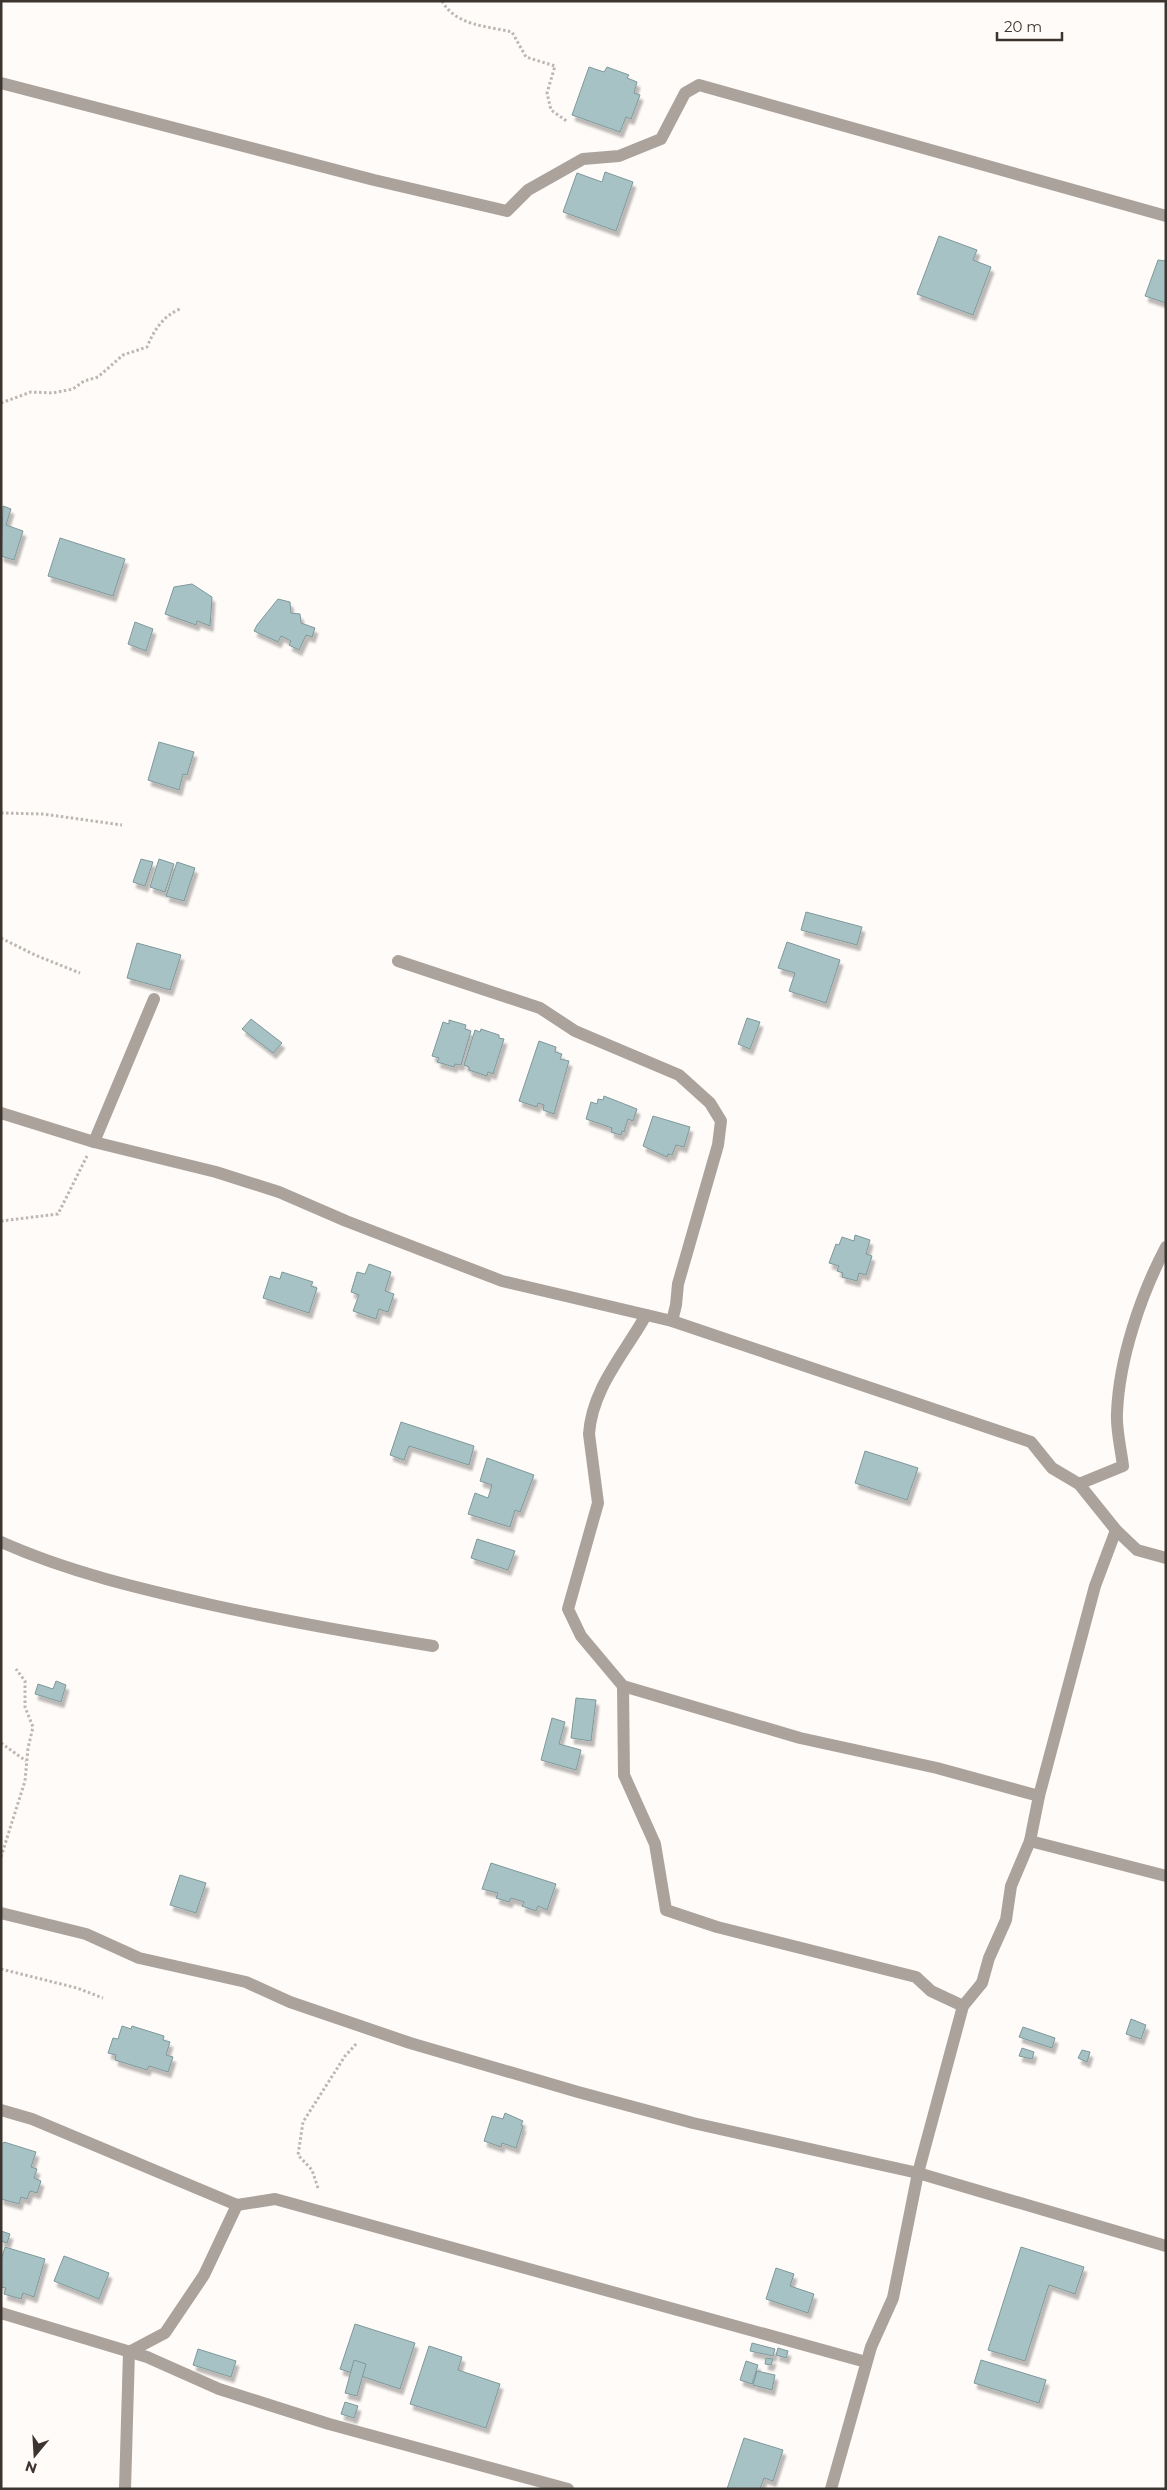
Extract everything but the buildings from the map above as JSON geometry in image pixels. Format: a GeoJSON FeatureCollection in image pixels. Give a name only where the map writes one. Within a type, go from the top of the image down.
{"type":"FeatureCollection","features":[{"type":"Feature","properties":{"kind":"street"},"geometry":{"type":"LineString","coordinates":[[1,83],[374,180],[507,211],[528,190],[583,159],[619,156],[661,139],[684,93],[699,85],[1166,216]]}},
{"type":"Feature","properties":{"kind":"street"},"geometry":{"type":"LineString","coordinates":[[398,961],[540,1008],[575,1031],[679,1075],[710,1103],[721,1121],[718,1145],[678,1284],[672,1321]]}},
{"type":"Feature","properties":{"kind":"street"},"geometry":{"type":"LineString","coordinates":[[94,1142],[154,999]]}},
{"type":"Feature","properties":{"kind":"street"},"geometry":{"type":"LineString","coordinates":[[1,1113],[94,1142],[216,1172],[279,1192],[346,1221],[502,1281],[672,1321],[1031,1442],[1052,1468],[1080,1484],[1116,1530],[1137,1550],[1166,1558]]}},
{"type":"Feature","properties":{"kind":"street"},"geometry":{"type":"LineString","coordinates":[[1080,1484],[1124,1466],[1117,1414],[1121,1376],[1138,1312],[1166,1247]]}},
{"type":"Feature","properties":{"kind":"street"},"geometry":{"type":"LineString","coordinates":[[646,1314],[638,1330],[605,1380],[590,1423],[589,1434],[598,1503],[568,1610],[581,1636],[623,1686],[800,1738],[937,1768],[1039,1796]]}},
{"type":"Feature","properties":{"kind":"street"},"geometry":{"type":"LineString","coordinates":[[830,2489],[866,2362],[893,2298],[918,2172],[963,2006],[982,1983],[989,1958],[1006,1920],[1011,1886],[1030,1841],[1039,1796],[1095,1586],[1116,1530]]}},
{"type":"Feature","properties":{"kind":"street"},"geometry":{"type":"LineString","coordinates":[[1,1542],[34,1556],[164,1594],[255,1614],[433,1646]]}},
{"type":"Feature","properties":{"kind":"street"},"geometry":{"type":"LineString","coordinates":[[623,1686],[624,1775],[655,1844],[666,1910],[717,1927],[916,1977],[931,1991],[963,2006]]}},
{"type":"Feature","properties":{"kind":"street"},"geometry":{"type":"LineString","coordinates":[[1030,1841],[1166,1876]]}},
{"type":"Feature","properties":{"kind":"street"},"geometry":{"type":"LineString","coordinates":[[1,1913],[86,1934],[138,1958],[246,1982],[290,2002],[371,2028],[410,2043],[578,2092],[693,2123],[918,2172],[1166,2246]]}},
{"type":"Feature","properties":{"kind":"street"},"geometry":{"type":"LineString","coordinates":[[1,2110],[32,2119],[237,2205],[276,2199],[866,2362]]}},
{"type":"Feature","properties":{"kind":"street"},"geometry":{"type":"LineString","coordinates":[[129,2352],[165,2333],[204,2275],[237,2205]]}},
{"type":"Feature","properties":{"kind":"street"},"geometry":{"type":"LineString","coordinates":[[1,2312],[147,2357],[219,2389],[329,2424],[568,2489]]}},
{"type":"Feature","properties":{"kind":"street"},"geometry":{"type":"LineString","coordinates":[[125,2489],[129,2352]]}},
{"type":"Feature","properties":{"kind":"path"},"geometry":{"type":"LineString","coordinates":[[442,1],[448,11],[474,25],[512,32],[526,57],[555,66],[547,93],[550,110],[568,122]]}},
{"type":"Feature","properties":{"kind":"path"},"geometry":{"type":"LineString","coordinates":[[1,403],[31,392],[53,393],[72,389],[84,381],[98,377],[123,354],[146,347],[167,314],[180,309]]}},
{"type":"Feature","properties":{"kind":"path"},"geometry":{"type":"LineString","coordinates":[[1,813],[43,814],[122,825]]}},
{"type":"Feature","properties":{"kind":"path"},"geometry":{"type":"LineString","coordinates":[[1,938],[34,955],[80,972]]}},
{"type":"Feature","properties":{"kind":"path"},"geometry":{"type":"LineString","coordinates":[[1,1221],[58,1214],[94,1142]]}},
{"type":"Feature","properties":{"kind":"path"},"geometry":{"type":"LineString","coordinates":[[1,1857],[21,1796],[33,1727],[24,1707],[25,1682],[16,1669]]}},
{"type":"Feature","properties":{"kind":"path"},"geometry":{"type":"LineString","coordinates":[[1,1743],[27,1761]]}},
{"type":"Feature","properties":{"kind":"path"},"geometry":{"type":"LineString","coordinates":[[1,1970],[77,1988],[103,1998]]}},
{"type":"Feature","properties":{"kind":"path"},"geometry":{"type":"LineString","coordinates":[[318,2188],[312,2170],[298,2155],[303,2122],[345,2056],[371,2028]]}}]}
